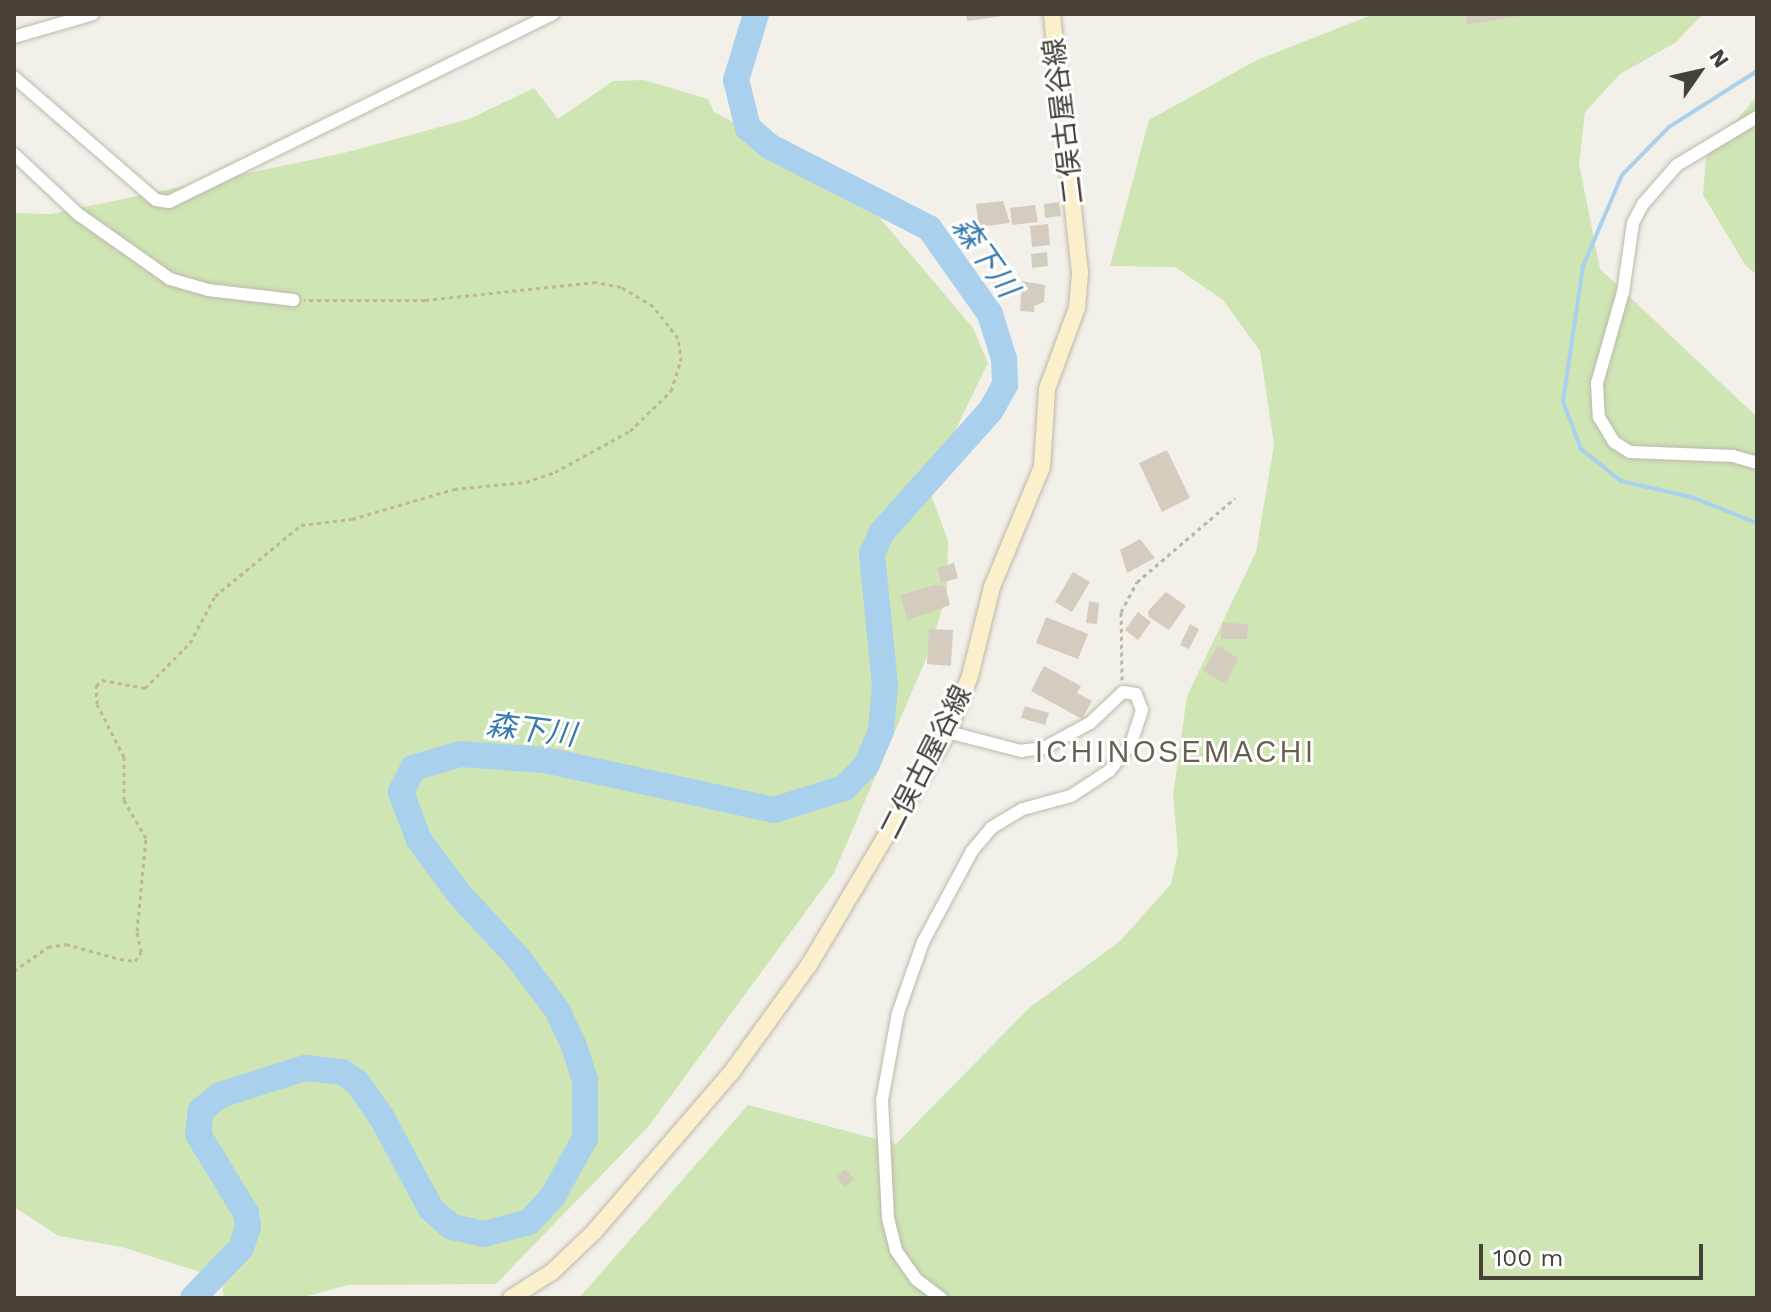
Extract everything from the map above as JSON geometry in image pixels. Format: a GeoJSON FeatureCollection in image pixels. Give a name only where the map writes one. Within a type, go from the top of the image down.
{"type":"FeatureCollection","features":[{"type":"Feature","properties":{"kind":"main road","name":"二俣古屋谷線"},"geometry":{"type":"LineString","coordinates":[[511,1298],[552,1272],[594,1232],[731,1073],[809,965],[948,732],[970,676],[992,587],[1042,467],[1047,389],[1077,308],[1080,273],[1074,201],[1052,14]]}},
{"type":"Feature","properties":{"kind":"street"},"geometry":{"type":"LineString","coordinates":[[14,37],[93,14]]}},
{"type":"Feature","properties":{"kind":"street"},"geometry":{"type":"LineString","coordinates":[[14,77],[156,200],[169,202],[553,14]]}},
{"type":"Feature","properties":{"kind":"street"},"geometry":{"type":"LineString","coordinates":[[1757,117],[1677,165],[1643,204],[1633,223],[1623,292],[1597,383],[1599,417],[1614,442],[1630,452],[1733,456],[1757,463]]}},
{"type":"Feature","properties":{"kind":"street"},"geometry":{"type":"LineString","coordinates":[[14,154],[78,214],[170,279],[208,290],[293,300]]}},
{"type":"Feature","properties":{"kind":"street"},"geometry":{"type":"LineString","coordinates":[[941,1298],[916,1279],[896,1250],[888,1218],[882,1100],[898,1013],[950,883],[991,828],[1023,809],[1071,796],[1109,771],[1131,744],[1142,710],[1136,694],[1123,692],[1090,723],[1044,748],[1021,751],[948,732]]}},
{"type":"Feature","properties":{"kind":"path"},"geometry":{"type":"LineString","coordinates":[[14,971],[48,947],[66,944],[135,961],[141,952],[137,931],[146,838],[124,800],[124,757],[97,704],[96,686],[102,680],[145,688],[190,643],[215,596],[301,525],[352,519],[454,489],[526,482],[555,472],[630,431],[671,391],[681,361],[678,338],[653,306],[621,287],[596,282],[425,300],[293,300]]}},
{"type":"Feature","properties":{"kind":"path"},"geometry":{"type":"LineString","coordinates":[[1123,692],[1117,638],[1121,612],[1137,582],[1235,498]]}},
{"type":"Feature","properties":{"kind":"green space"},"geometry":{"type":"Polygon","coordinates":[[[1374,14],[1703,14],[1675,43],[1620,74],[1585,112],[1579,164],[1600,269],[1757,417],[1757,1298],[579,1298],[748,1105],[896,1144],[1029,1008],[1120,941],[1171,884],[1178,852],[1173,796],[1187,696],[1256,552],[1274,445],[1260,351],[1223,300],[1175,267],[1110,266],[1149,120],[1257,60],[1374,14]]]}},
{"type":"Feature","properties":{"kind":"green space"},"geometry":{"type":"Polygon","coordinates":[[[644,80],[708,99],[714,112],[851,184],[973,328],[988,363],[928,486],[948,541],[947,594],[926,659],[834,873],[648,1127],[496,1284],[348,1285],[300,1298],[224,1298],[222,1285],[203,1273],[122,1247],[59,1236],[14,1207],[14,213],[51,214],[344,153],[469,119],[534,88],[558,119],[613,81],[644,80]]]}},
{"type":"Feature","properties":{"kind":"green space"},"geometry":{"type":"Polygon","coordinates":[[[1757,96],[1757,275],[1746,266],[1703,195],[1706,157],[1757,96]]]}},
{"type":"Feature","properties":{"kind":"building"},"geometry":{"type":"Polygon","coordinates":[[[966,14],[1002,14],[1003,16],[967,21],[966,14]]]}},
{"type":"Feature","properties":{"kind":"building"},"geometry":{"type":"Polygon","coordinates":[[[1465,14],[1519,14],[1519,16],[1467,25],[1465,14]]]}},
{"type":"Feature","properties":{"kind":"building"},"geometry":{"type":"Polygon","coordinates":[[[1003,201],[1010,223],[979,227],[976,204],[1003,201]]]}},
{"type":"Feature","properties":{"kind":"building"},"geometry":{"type":"Polygon","coordinates":[[[1059,202],[1061,216],[1045,218],[1044,204],[1059,202]]]}},
{"type":"Feature","properties":{"kind":"building"},"geometry":{"type":"Polygon","coordinates":[[[1035,205],[1038,222],[1012,225],[1010,208],[1035,205]]]}},
{"type":"Feature","properties":{"kind":"building"},"geometry":{"type":"Polygon","coordinates":[[[1048,224],[1050,245],[1032,247],[1030,226],[1048,224]]]}},
{"type":"Feature","properties":{"kind":"building"},"geometry":{"type":"Polygon","coordinates":[[[1047,252],[1048,266],[1032,268],[1031,254],[1047,252]]]}},
{"type":"Feature","properties":{"kind":"building"},"geometry":{"type":"Polygon","coordinates":[[[1022,281],[1045,285],[1044,302],[1034,306],[1034,312],[1020,311],[1022,281]]]}},
{"type":"Feature","properties":{"kind":"building"},"geometry":{"type":"Polygon","coordinates":[[[1167,450],[1190,498],[1162,512],[1139,463],[1167,450]]]}},
{"type":"Feature","properties":{"kind":"building"},"geometry":{"type":"Polygon","coordinates":[[[1140,539],[1155,558],[1127,573],[1120,550],[1140,539]]]}},
{"type":"Feature","properties":{"kind":"building"},"geometry":{"type":"Polygon","coordinates":[[[954,563],[958,578],[941,583],[937,568],[954,563]]]}},
{"type":"Feature","properties":{"kind":"building"},"geometry":{"type":"Polygon","coordinates":[[[1073,572],[1090,582],[1072,612],[1055,602],[1073,572]]]}},
{"type":"Feature","properties":{"kind":"building"},"geometry":{"type":"Polygon","coordinates":[[[935,585],[945,586],[950,605],[908,620],[900,595],[935,585]]]}},
{"type":"Feature","properties":{"kind":"building"},"geometry":{"type":"Polygon","coordinates":[[[1166,592],[1186,606],[1169,630],[1149,617],[1148,611],[1166,592]]]}},
{"type":"Feature","properties":{"kind":"building"},"geometry":{"type":"Polygon","coordinates":[[[1089,601],[1099,603],[1097,624],[1086,623],[1089,601]]]}},
{"type":"Feature","properties":{"kind":"building"},"geometry":{"type":"Polygon","coordinates":[[[1138,612],[1151,622],[1138,640],[1125,630],[1138,612]]]}},
{"type":"Feature","properties":{"kind":"building"},"geometry":{"type":"Polygon","coordinates":[[[1046,617],[1088,634],[1078,659],[1036,643],[1046,617]]]}},
{"type":"Feature","properties":{"kind":"building"},"geometry":{"type":"Polygon","coordinates":[[[1222,623],[1248,624],[1247,639],[1221,639],[1222,623]]]}},
{"type":"Feature","properties":{"kind":"building"},"geometry":{"type":"Polygon","coordinates":[[[1190,624],[1199,629],[1189,649],[1180,645],[1190,624]]]}},
{"type":"Feature","properties":{"kind":"building"},"geometry":{"type":"Polygon","coordinates":[[[929,629],[953,630],[951,666],[927,664],[929,629]]]}},
{"type":"Feature","properties":{"kind":"building"},"geometry":{"type":"Polygon","coordinates":[[[1218,646],[1238,658],[1226,684],[1203,671],[1218,646]]]}},
{"type":"Feature","properties":{"kind":"building"},"geometry":{"type":"Polygon","coordinates":[[[1044,666],[1081,686],[1077,693],[1092,701],[1082,719],[1031,691],[1044,666]]]}},
{"type":"Feature","properties":{"kind":"building"},"geometry":{"type":"Polygon","coordinates":[[[1025,706],[1049,713],[1045,725],[1021,718],[1025,706]]]}},
{"type":"Feature","properties":{"kind":"building"},"geometry":{"type":"Polygon","coordinates":[[[845,1169],[854,1179],[845,1187],[836,1177],[845,1169]]]}},
{"type":"Feature","properties":{"kind":"waterway","name":"森下川"},"geometry":{"type":"LineString","coordinates":[[193,1298],[241,1248],[248,1226],[246,1213],[198,1134],[201,1110],[220,1095],[305,1068],[342,1072],[357,1082],[382,1118],[431,1209],[452,1227],[484,1234],[529,1222],[553,1196],[585,1138],[585,1080],[558,1011],[519,959],[459,894],[419,840],[401,792],[413,768],[460,754],[545,760],[774,810],[844,788],[866,766],[881,730],[885,685],[872,554],[882,532],[991,410],[1005,385],[1004,359],[990,314],[929,228],[769,146],[748,128],[736,80],[756,14]]}},
{"type":"Feature","properties":{"kind":"waterway"},"geometry":{"type":"LineString","coordinates":[[1757,71],[1669,127],[1622,175],[1583,266],[1563,402],[1581,449],[1621,481],[1691,497],[1757,523]]}},
{"type":"Feature","properties":{"kind":"district","name":"ICHINOSEMACHI"},"geometry":{"type":"Point","coordinates":[1175,751]}}]}
